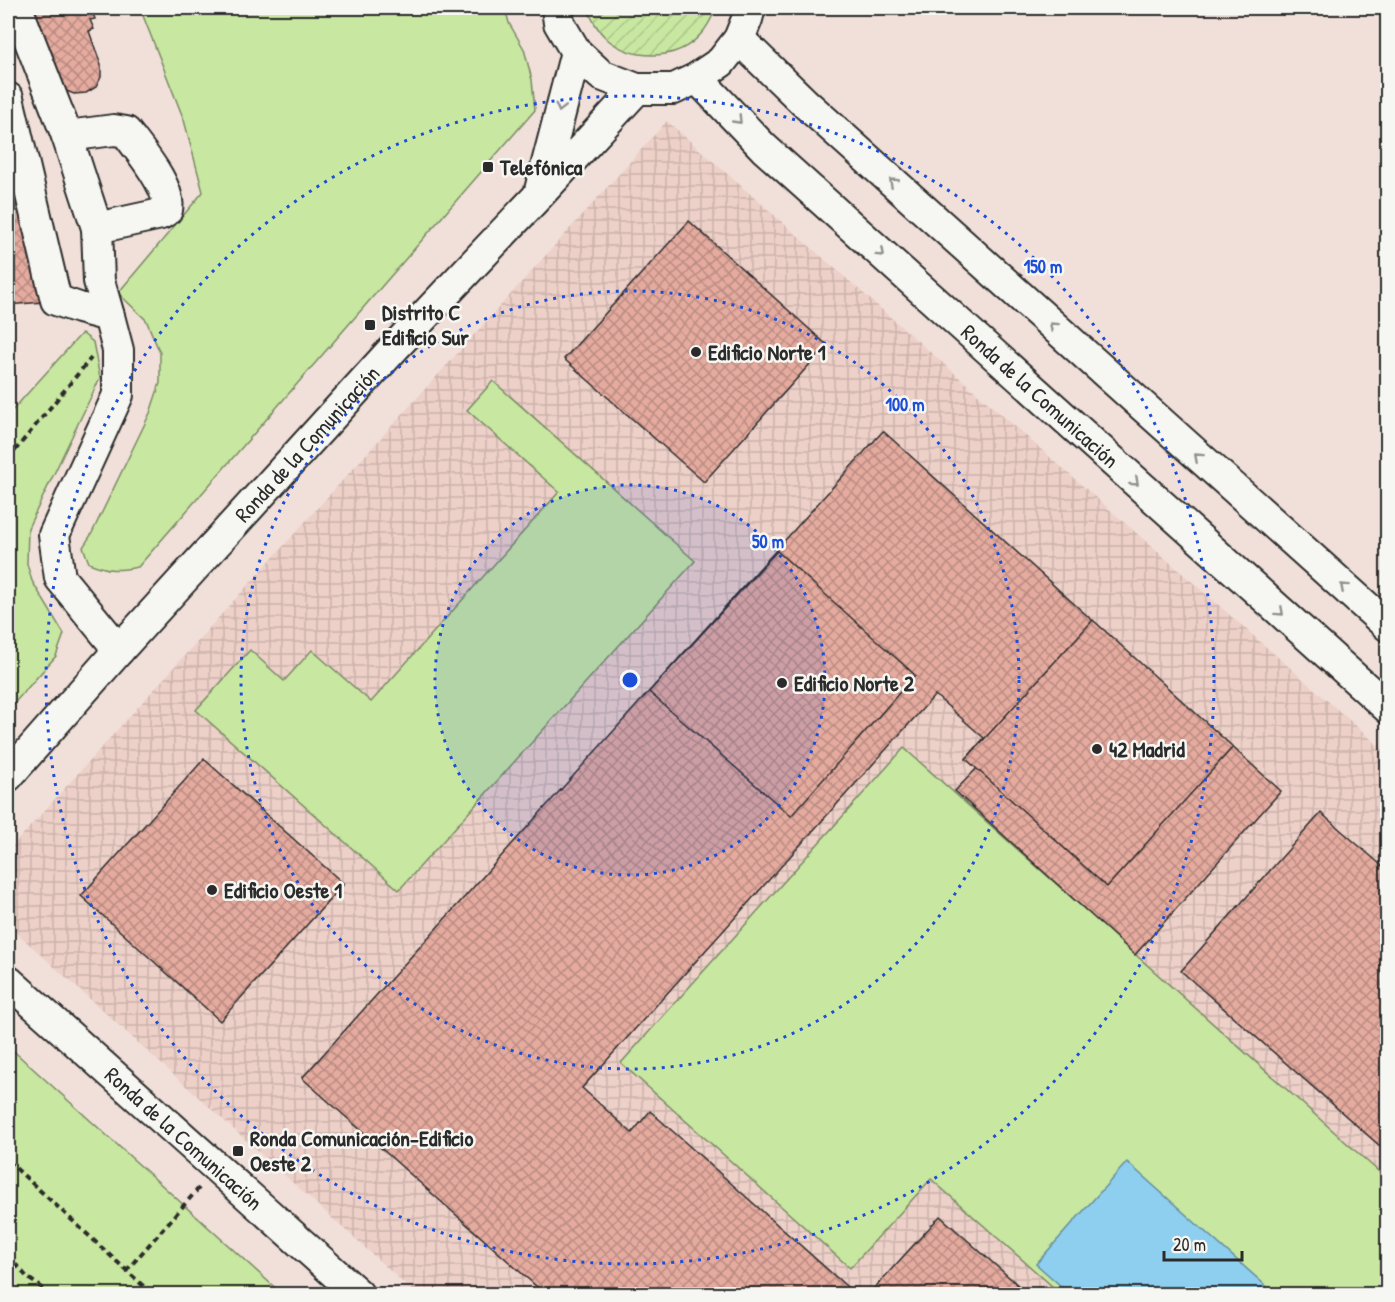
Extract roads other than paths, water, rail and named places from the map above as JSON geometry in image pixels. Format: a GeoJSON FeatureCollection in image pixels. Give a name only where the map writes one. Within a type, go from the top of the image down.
{"type":"FeatureCollection","features":[{"type":"Feature","properties":{"kind":"street"},"geometry":{"type":"LineString","coordinates":[[17,8],[67,136],[97,228],[99,281],[118,350],[118,395],[54,535],[60,578],[119,650]]}},
{"type":"Feature","properties":{"kind":"street"},"geometry":{"type":"LineString","coordinates":[[557,8],[559,23],[576,52],[601,75],[637,89],[674,89],[697,78],[721,62],[739,39],[750,8]]}},
{"type":"Feature","properties":{"kind":"street"},"geometry":{"type":"LineString","coordinates":[[739,39],[815,112],[1388,626]]}},
{"type":"Feature","properties":{"kind":"street"},"geometry":{"type":"LineString","coordinates":[[538,196],[576,52]]}},
{"type":"Feature","properties":{"kind":"street","name":"Ronda de la Comunicación"},"geometry":{"type":"LineString","coordinates":[[697,78],[764,148],[1388,708]]}},
{"type":"Feature","properties":{"kind":"street","name":"Ronda de la Comunicación"},"geometry":{"type":"LineString","coordinates":[[8,777],[119,650],[394,348],[637,89]]}},
{"type":"Feature","properties":{"kind":"street"},"geometry":{"type":"LineString","coordinates":[[8,98],[56,300],[111,323]]}},
{"type":"Feature","properties":{"kind":"street"},"geometry":{"type":"LineString","coordinates":[[67,136],[114,130],[126,132],[159,178],[168,204],[167,210],[161,214],[97,228]]}},
{"type":"Feature","properties":{"kind":"street","name":"Ronda de la Comunicación"},"geometry":{"type":"LineString","coordinates":[[8,981],[358,1294]]}},
{"type":"Feature","properties":{"kind":"water"},"geometry":{"type":"Polygon","coordinates":[[[1127,1162],[1275,1294],[1070,1294],[1036,1264],[1127,1162]]]}},
{"type":"Feature","properties":{"kind":"place","name":"Telefónica"},"geometry":{"type":"Point","coordinates":[488,167]}},
{"type":"Feature","properties":{"kind":"place","name":"Distrito C Edificio Sur"},"geometry":{"type":"Point","coordinates":[370,325]}},
{"type":"Feature","properties":{"kind":"place","name":"Edificio Norte 1"},"geometry":{"type":"Point","coordinates":[696,352]}},
{"type":"Feature","properties":{"kind":"place","name":"Edificio Norte 2"},"geometry":{"type":"Point","coordinates":[782,683]}},
{"type":"Feature","properties":{"kind":"place","name":"42 Madrid"},"geometry":{"type":"Point","coordinates":[1097,749]}},
{"type":"Feature","properties":{"kind":"place","name":"Edificio Oeste 1"},"geometry":{"type":"Point","coordinates":[212,890]}},
{"type":"Feature","properties":{"kind":"place","name":"Ronda Comunicación-Edificio Oeste 2"},"geometry":{"type":"Point","coordinates":[238,1151]}}]}
